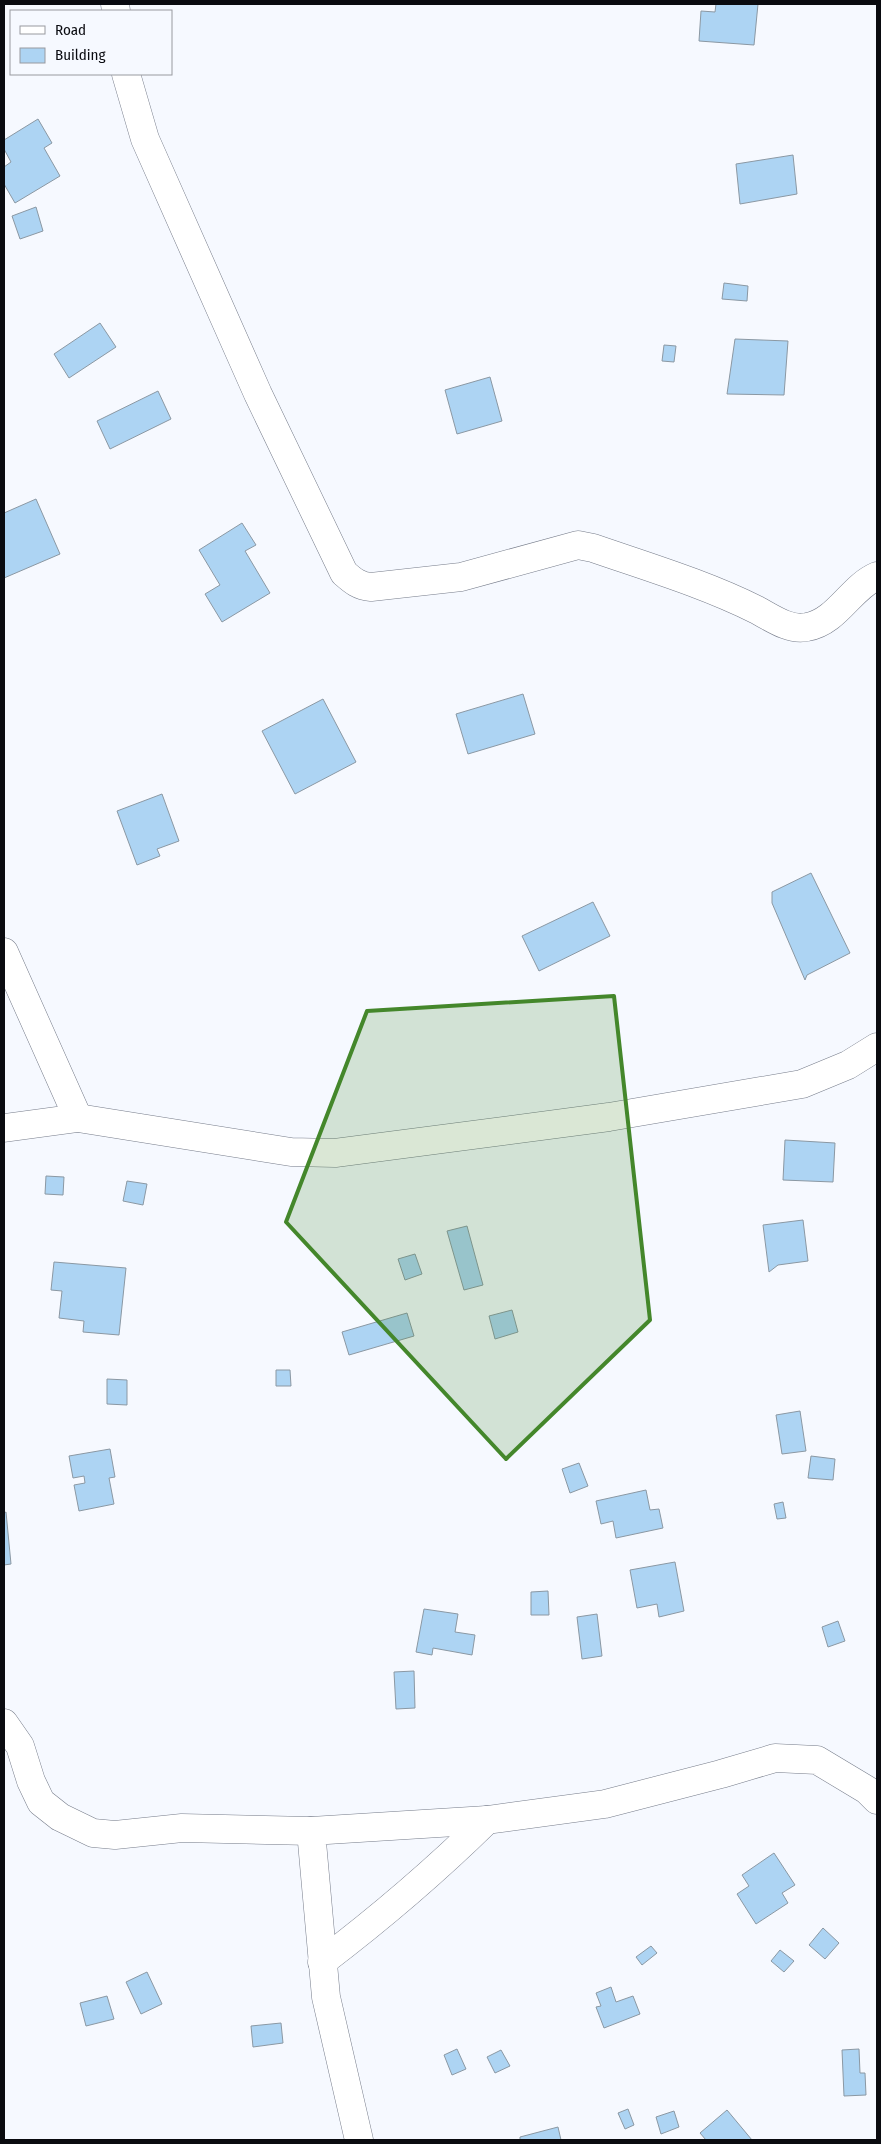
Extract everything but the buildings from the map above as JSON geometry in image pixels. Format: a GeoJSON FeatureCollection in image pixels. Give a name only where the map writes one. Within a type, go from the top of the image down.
{"type":"FeatureCollection","features":[{"type":"Feature","properties":{"kind":"street"},"geometry":{"type":"LineString","coordinates":[[126,75],[145,140],[258,394],[344,573],[354,582],[362,586],[371,587],[461,577],[578,545],[593,548],[719,592],[788,626],[806,628],[820,623],[869,579],[877,576]]}},
{"type":"Feature","properties":{"kind":"street"},"geometry":{"type":"LineString","coordinates":[[4,952],[78,1118]]}},
{"type":"Feature","properties":{"kind":"street"},"geometry":{"type":"LineString","coordinates":[[4,1128],[78,1118],[291,1152],[335,1153],[609,1118],[802,1084],[848,1065],[877,1047]]}},
{"type":"Feature","properties":{"kind":"street"},"geometry":{"type":"LineString","coordinates":[[4,1723],[20,1746],[31,1781],[41,1802],[60,1817],[93,1833],[115,1835],[182,1828],[311,1831],[487,1820],[605,1804],[775,1758],[817,1760],[867,1790],[877,1800]]}},
{"type":"Feature","properties":{"kind":"street"},"geometry":{"type":"LineString","coordinates":[[322,1962],[366,1929],[415,1888],[487,1820]]}},
{"type":"Feature","properties":{"kind":"street"},"geometry":{"type":"LineString","coordinates":[[311,1831],[322,1962],[328,2006],[359,2140]]}},
{"type":"Feature","properties":{"kind":"highlighted area"},"geometry":{"type":"Polygon","coordinates":[[[614,996],[650,1320],[506,1459],[286,1222],[367,1011],[614,996]]]}}]}
